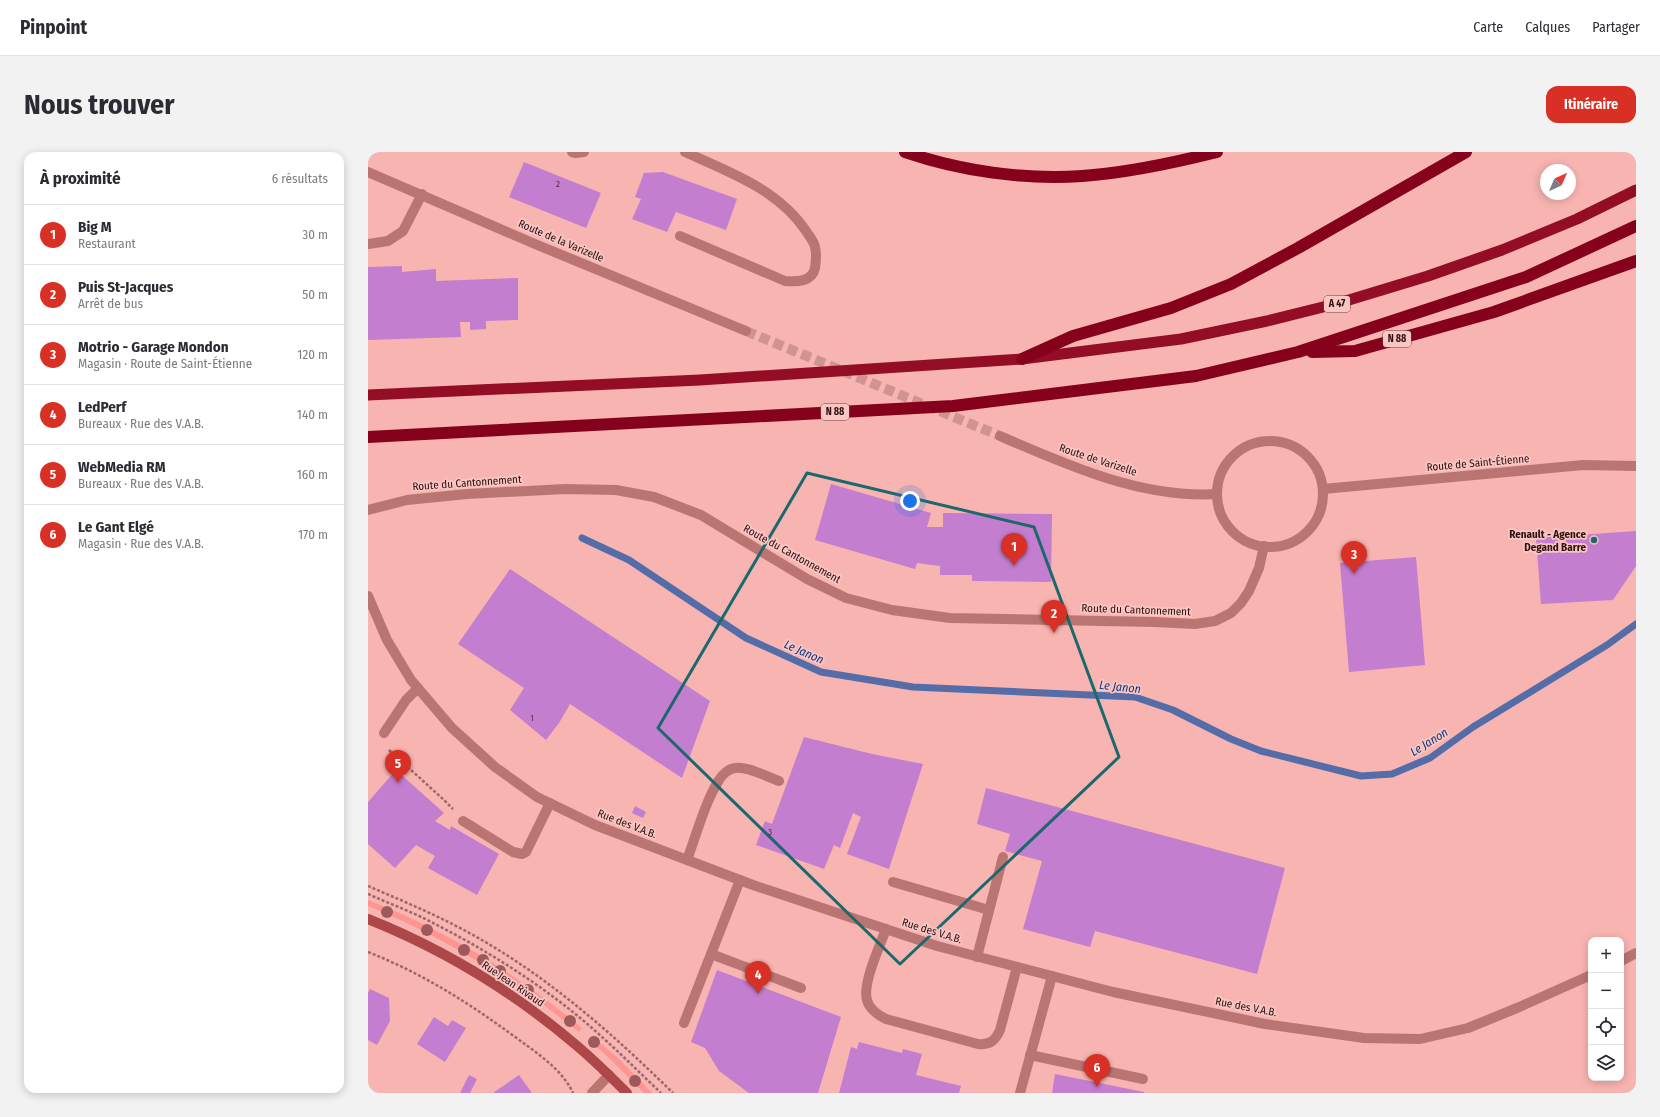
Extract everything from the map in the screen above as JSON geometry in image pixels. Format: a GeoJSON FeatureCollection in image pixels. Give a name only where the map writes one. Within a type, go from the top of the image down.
{"type":"FeatureCollection","features":[{"type":"Feature","properties":{"kind":"highway"},"geometry":{"type":"LineString","coordinates":[[905,152],[929,160],[978,170],[1035,176],[1090,175],[1168,164],[1217,152]]}},
{"type":"Feature","properties":{"kind":"highway"},"geometry":{"type":"LineString","coordinates":[[368,395],[700,380],[1022,359],[1073,336],[1171,308],[1231,284],[1298,248],[1466,152]]}},
{"type":"Feature","properties":{"kind":"highway","name":"A 47"},"geometry":{"type":"LineString","coordinates":[[1022,359],[1181,339],[1267,321],[1339,303],[1428,276],[1502,250],[1577,219],[1636,190]]}},
{"type":"Feature","properties":{"kind":"highway"},"geometry":{"type":"LineString","coordinates":[[1298,352],[1526,277],[1636,226]]}},
{"type":"Feature","properties":{"kind":"highway","name":"N 88"},"geometry":{"type":"LineString","coordinates":[[368,437],[953,406],[1196,376],[1298,352],[1355,351],[1494,312],[1636,261]]}},
{"type":"Feature","properties":{"kind":"main road","name":"Rue Jean Rivaud"},"geometry":{"type":"LineString","coordinates":[[368,919],[435,950],[483,977],[530,1009],[576,1045],[628,1093]]}},
{"type":"Feature","properties":{"kind":"street"},"geometry":{"type":"LineString","coordinates":[[572,152],[584,152]]}},
{"type":"Feature","properties":{"kind":"street"},"geometry":{"type":"LineString","coordinates":[[680,236],[785,281],[797,282],[807,280],[814,272],[816,258],[815,245],[800,222],[778,200],[750,182],[700,155],[685,152]]}},
{"type":"Feature","properties":{"kind":"street","name":"Route de la Varizelle"},"geometry":{"type":"LineString","coordinates":[[368,172],[535,244],[746,331]]}},
{"type":"Feature","properties":{"kind":"street"},"geometry":{"type":"LineString","coordinates":[[368,244],[388,241],[403,230],[422,194]]}},
{"type":"Feature","properties":{"kind":"street","name":"Route de Varizelle"},"geometry":{"type":"LineString","coordinates":[[1000,436],[1049,457],[1100,476],[1144,487],[1183,494],[1217,494]]}},
{"type":"Feature","properties":{"kind":"street"},"geometry":{"type":"LineString","coordinates":[[1259,442],[1276,442],[1294,446],[1308,457],[1318,472],[1323,489],[1322,505],[1316,520],[1307,532],[1294,541],[1279,546],[1264,546],[1249,542],[1236,534],[1226,523],[1219,509],[1217,494],[1220,476],[1229,461],[1242,449],[1259,442]]}},
{"type":"Feature","properties":{"kind":"street","name":"Route de Saint-Étienne"},"geometry":{"type":"LineString","coordinates":[[1323,489],[1583,466],[1636,466]]}},
{"type":"Feature","properties":{"kind":"street","name":"Route du Cantonnement"},"geometry":{"type":"LineString","coordinates":[[368,510],[407,500],[482,493],[565,489],[616,490],[654,496],[701,515],[807,579],[846,598],[892,610],[950,618],[1195,624],[1215,621],[1231,613],[1249,591],[1259,568],[1264,546]]}},
{"type":"Feature","properties":{"kind":"street","name":"Rue des V.A.B."},"geometry":{"type":"LineString","coordinates":[[368,596],[387,640],[418,688],[452,728],[495,767],[537,797],[595,825],[740,880],[937,946],[1113,992],[1265,1024],[1364,1038],[1420,1039],[1468,1028],[1588,976]]}},
{"type":"Feature","properties":{"kind":"street"},"geometry":{"type":"LineString","coordinates":[[384,733],[406,700],[418,688]]}},
{"type":"Feature","properties":{"kind":"street"},"geometry":{"type":"LineString","coordinates":[[687,860],[709,801],[719,780],[726,772],[735,768],[745,769],[779,781]]}},
{"type":"Feature","properties":{"kind":"street"},"geometry":{"type":"LineString","coordinates":[[464,821],[513,852],[522,854],[526,852],[550,803]]}},
{"type":"Feature","properties":{"kind":"street"},"geometry":{"type":"LineString","coordinates":[[977,956],[1002,857]]}},
{"type":"Feature","properties":{"kind":"street"},"geometry":{"type":"LineString","coordinates":[[684,1023],[740,880]]}},
{"type":"Feature","properties":{"kind":"street"},"geometry":{"type":"LineString","coordinates":[[893,882],[989,910]]}},
{"type":"Feature","properties":{"kind":"street"},"geometry":{"type":"LineString","coordinates":[[886,929],[869,976],[866,990],[867,1001],[872,1009],[878,1015],[886,1019],[978,1044],[992,1043],[997,1038],[1000,1030],[1018,967]]}},
{"type":"Feature","properties":{"kind":"street"},"geometry":{"type":"LineString","coordinates":[[1624,959],[1636,953]]}},
{"type":"Feature","properties":{"kind":"street"},"geometry":{"type":"LineString","coordinates":[[711,954],[801,988]]}},
{"type":"Feature","properties":{"kind":"street"},"geometry":{"type":"LineString","coordinates":[[1020,1093],[1052,976]]}},
{"type":"Feature","properties":{"kind":"street"},"geometry":{"type":"LineString","coordinates":[[1030,1055],[1143,1079]]}},
{"type":"Feature","properties":{"kind":"street"},"geometry":{"type":"LineString","coordinates":[[592,1093],[609,1075]]}},
{"type":"Feature","properties":{"kind":"path"},"geometry":{"type":"LineString","coordinates":[[384,745],[444,800],[464,821]]}},
{"type":"Feature","properties":{"kind":"path"},"geometry":{"type":"LineString","coordinates":[[368,886],[435,915],[501,952],[552,987],[602,1026],[673,1093]]}},
{"type":"Feature","properties":{"kind":"path"},"geometry":{"type":"LineString","coordinates":[[368,952],[419,975],[469,1004],[536,1053],[568,1083],[573,1093]]}},
{"type":"Feature","properties":{"kind":"highlighted area"},"geometry":{"type":"Polygon","coordinates":[[[807,473],[1034,527],[1119,757],[900,964],[658,728],[807,473]]]}},
{"type":"Feature","properties":{"kind":"shaded area"},"geometry":{"type":"Polygon","coordinates":[[[368,900],[425,925],[480,955],[533,990],[582,1028],[579,1032],[504,978],[451,946],[397,918],[368,906],[368,900]]]}},
{"type":"Feature","properties":{"kind":"shaded area"},"geometry":{"type":"Polygon","coordinates":[[[592,1036],[620,1060],[652,1093],[644,1093],[589,1040],[592,1036]]]}},
{"type":"Feature","properties":{"kind":"building"},"geometry":{"type":"Polygon","coordinates":[[[524,162],[601,193],[586,228],[509,197],[524,162]]]}},
{"type":"Feature","properties":{"kind":"building"},"geometry":{"type":"Polygon","coordinates":[[[663,172],[737,199],[726,230],[676,212],[667,232],[632,219],[641,199],[635,197],[644,173],[663,172]]]}},
{"type":"Feature","properties":{"kind":"building"},"geometry":{"type":"Polygon","coordinates":[[[402,266],[402,272],[436,269],[436,281],[518,278],[518,320],[486,321],[486,329],[470,330],[470,322],[460,322],[461,337],[368,340],[368,267],[402,266]]]}},
{"type":"Feature","properties":{"kind":"building"},"geometry":{"type":"Polygon","coordinates":[[[831,484],[931,513],[927,527],[943,527],[943,513],[1052,514],[1051,582],[972,581],[972,575],[940,575],[940,566],[917,563],[915,569],[815,540],[831,484]]]}},
{"type":"Feature","properties":{"kind":"building"},"geometry":{"type":"Polygon","coordinates":[[[1636,531],[1636,566],[1613,600],[1541,604],[1536,538],[1636,531]]]}},
{"type":"Feature","properties":{"kind":"building"},"geometry":{"type":"Polygon","coordinates":[[[1416,557],[1425,665],[1349,672],[1340,563],[1416,557]]]}},
{"type":"Feature","properties":{"kind":"building"},"geometry":{"type":"Polygon","coordinates":[[[510,569],[710,701],[682,778],[570,704],[559,723],[546,740],[510,710],[524,688],[458,644],[510,569]]]}},
{"type":"Feature","properties":{"kind":"building"},"geometry":{"type":"Polygon","coordinates":[[[804,737],[872,754],[923,764],[889,869],[847,854],[861,817],[853,813],[840,848],[834,845],[824,869],[756,845],[765,821],[772,824],[804,737]]]}},
{"type":"Feature","properties":{"kind":"building"},"geometry":{"type":"Polygon","coordinates":[[[396,770],[444,813],[435,821],[450,830],[451,826],[499,854],[477,895],[428,868],[435,856],[416,845],[395,868],[368,844],[368,802],[396,770]]]}},
{"type":"Feature","properties":{"kind":"building"},"geometry":{"type":"Polygon","coordinates":[[[986,788],[1285,868],[1257,974],[1095,931],[1090,947],[1023,929],[1042,861],[1005,851],[1010,834],[977,824],[986,788]]]}},
{"type":"Feature","properties":{"kind":"building"},"geometry":{"type":"Polygon","coordinates":[[[635,806],[646,812],[643,818],[632,813],[635,806]]]}},
{"type":"Feature","properties":{"kind":"building"},"geometry":{"type":"Polygon","coordinates":[[[717,970],[841,1017],[818,1093],[749,1093],[719,1071],[705,1048],[691,1042],[717,970]]]}},
{"type":"Feature","properties":{"kind":"building"},"geometry":{"type":"Polygon","coordinates":[[[370,989],[389,998],[390,1021],[377,1045],[368,1040],[368,993],[370,989]]]}},
{"type":"Feature","properties":{"kind":"building"},"geometry":{"type":"Polygon","coordinates":[[[434,1017],[448,1026],[452,1020],[466,1028],[445,1062],[417,1044],[434,1017]]]}},
{"type":"Feature","properties":{"kind":"building"},"geometry":{"type":"Polygon","coordinates":[[[859,1042],[902,1053],[903,1049],[922,1054],[916,1075],[961,1086],[959,1093],[839,1093],[851,1047],[857,1049],[859,1042]]]}},
{"type":"Feature","properties":{"kind":"building"},"geometry":{"type":"Polygon","coordinates":[[[1055,1074],[1144,1092],[1144,1093],[1052,1093],[1055,1074]]]}},
{"type":"Feature","properties":{"kind":"building"},"geometry":{"type":"Polygon","coordinates":[[[469,1075],[477,1079],[470,1093],[460,1093],[469,1075]]]}},
{"type":"Feature","properties":{"kind":"building"},"geometry":{"type":"Polygon","coordinates":[[[519,1075],[532,1093],[493,1093],[519,1075]]]}},
{"type":"Feature","properties":{"kind":"waterway","name":"Le Janon"},"geometry":{"type":"LineString","coordinates":[[582,538],[629,560],[746,638],[821,672],[913,687],[1135,697],[1173,710],[1231,739],[1261,751],[1361,776],[1392,774],[1430,758],[1473,727],[1607,645],[1636,624]]}},
{"type":"Feature","properties":{"kind":"tunnel"},"geometry":{"type":"LineString","coordinates":[[746,331],[1000,436]]}},
{"type":"Feature","properties":{"kind":"place","name":"Renault - Agence Degand Barre"},"geometry":{"type":"Point","coordinates":[1594,540]}},
{"type":"Feature","properties":{"kind":"place","name":"Big M"},"geometry":{"type":"Point","coordinates":[1014,566]}},
{"type":"Feature","properties":{"kind":"place","name":"Motrio - Garage Mondon"},"geometry":{"type":"Point","coordinates":[1354,574]}},
{"type":"Feature","properties":{"kind":"place","name":"Puis St-Jacques"},"geometry":{"type":"Point","coordinates":[1054,633]}},
{"type":"Feature","properties":{"kind":"place","name":"WebMedia RM"},"geometry":{"type":"Point","coordinates":[398,783]}},
{"type":"Feature","properties":{"kind":"place","name":"LedPerf"},"geometry":{"type":"Point","coordinates":[758,994]}},
{"type":"Feature","properties":{"kind":"place","name":"Le Gant Elgé"},"geometry":{"type":"Point","coordinates":[1097,1087]}}]}
